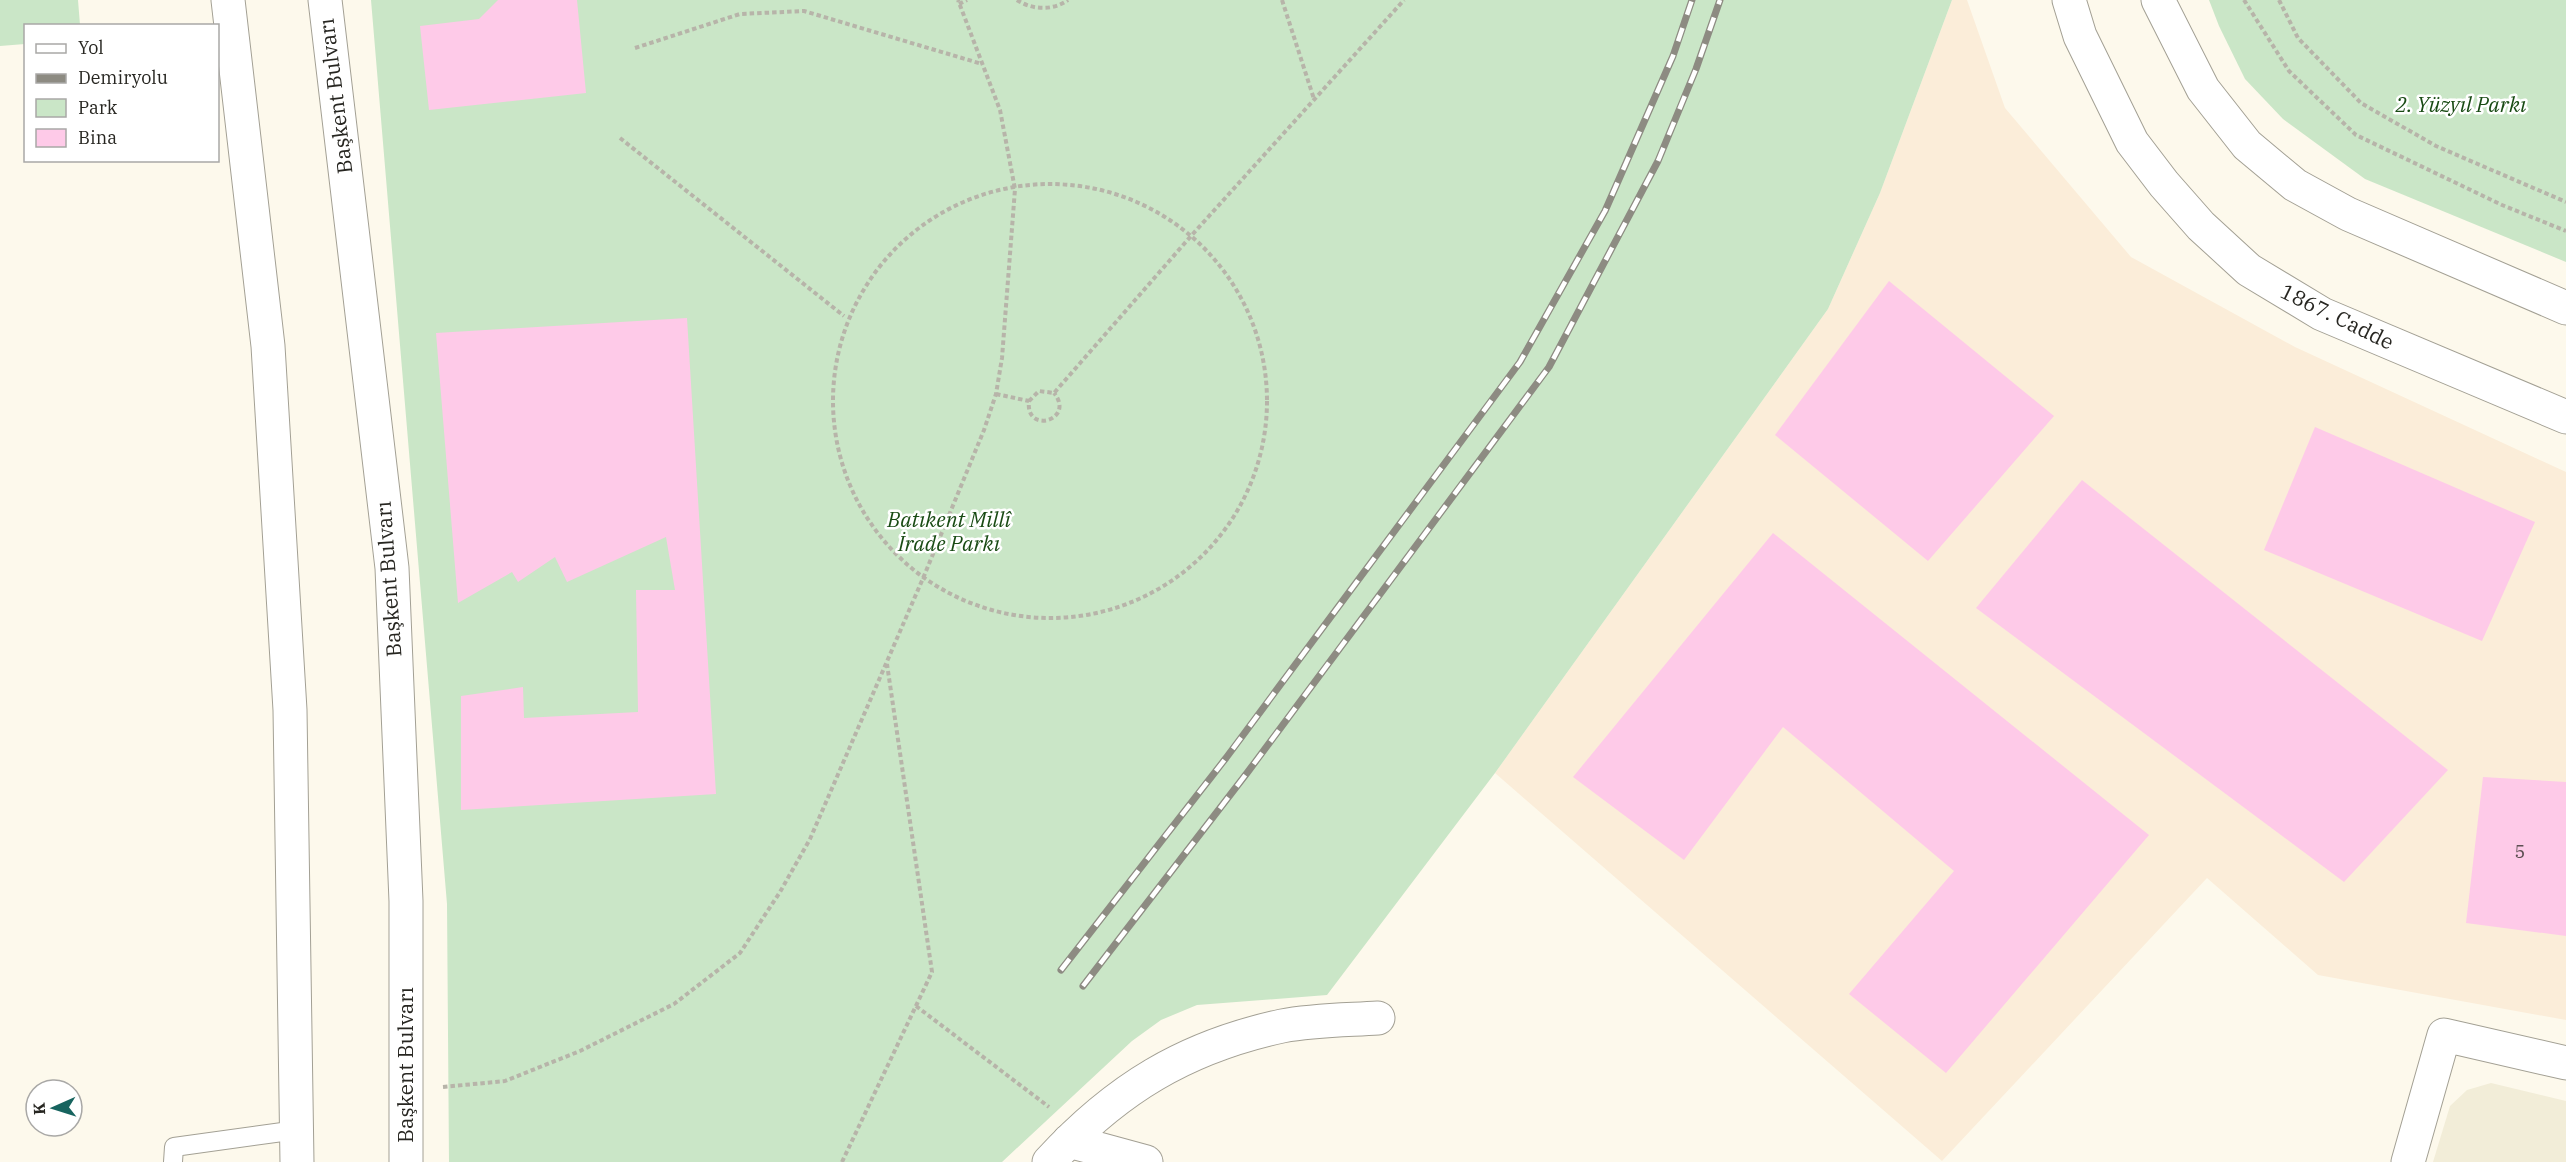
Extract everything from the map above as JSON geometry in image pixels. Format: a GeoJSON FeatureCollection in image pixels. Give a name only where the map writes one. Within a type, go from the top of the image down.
{"type":"FeatureCollection","features":[{"type":"Feature","properties":{"kind":"main road"},"geometry":{"type":"LineString","coordinates":[[228,0],[268,346],[287,652],[290,710],[297,1146]]}},
{"type":"Feature","properties":{"kind":"main road","name":"Başkent Bulvarı"},"geometry":{"type":"LineString","coordinates":[[325,0],[392,568],[406,901],[406,1162]]}},
{"type":"Feature","properties":{"kind":"main road","name":"1867. Cadde"},"geometry":{"type":"LineString","coordinates":[[2069,0],[2080,36],[2132,142],[2164,184],[2201,226],[2249,270],[2322,314],[2566,417]]}},
{"type":"Feature","properties":{"kind":"main road"},"geometry":{"type":"LineString","coordinates":[[2158,0],[2203,90],[2247,145],[2295,185],[2348,214],[2566,308]]}},
{"type":"Feature","properties":{"kind":"main road"},"geometry":{"type":"LineString","coordinates":[[1066,1144],[1119,1096],[1175,1061],[1231,1041],[1284,1026],[1378,1018]]}},
{"type":"Feature","properties":{"kind":"main road"},"geometry":{"type":"LineString","coordinates":[[2408,1162],[2444,1035],[2566,1063]]}},
{"type":"Feature","properties":{"kind":"main road"},"geometry":{"type":"LineString","coordinates":[[1066,1144],[1146,1162]]}},
{"type":"Feature","properties":{"kind":"lane"},"geometry":{"type":"LineString","coordinates":[[173,1162],[174,1147],[297,1146]]}},
{"type":"Feature","properties":{"kind":"path"},"geometry":{"type":"LineString","coordinates":[[407,1090],[505,1081],[580,1051],[674,1004],[740,953],[780,892],[810,839],[924,576],[984,430],[996,394],[1002,357],[1015,189],[1000,110],[958,2],[967,0]]}},
{"type":"Feature","properties":{"kind":"path"},"geometry":{"type":"LineString","coordinates":[[1017,0],[1034,8],[1048,8],[1068,0]]}},
{"type":"Feature","properties":{"kind":"path"},"geometry":{"type":"LineString","coordinates":[[1282,0],[1314,99]]}},
{"type":"Feature","properties":{"kind":"path"},"geometry":{"type":"LineString","coordinates":[[1054,393],[1191,236],[1404,0]]}},
{"type":"Feature","properties":{"kind":"path"},"geometry":{"type":"LineString","coordinates":[[2244,0],[2289,71],[2356,135],[2502,205],[2566,231]]}},
{"type":"Feature","properties":{"kind":"path"},"geometry":{"type":"LineString","coordinates":[[2279,0],[2298,38],[2361,103],[2436,146],[2566,202]]}},
{"type":"Feature","properties":{"kind":"path"},"geometry":{"type":"LineString","coordinates":[[635,48],[740,14],[804,11],[983,65]]}},
{"type":"Feature","properties":{"kind":"path"},"geometry":{"type":"LineString","coordinates":[[620,138],[844,316]]}},
{"type":"Feature","properties":{"kind":"path"},"geometry":{"type":"LineString","coordinates":[[1048,183],[1117,193],[1179,225],[1191,236],[1228,275],[1259,337],[1269,410],[1254,482],[1216,546],[1159,592],[1089,617],[1016,618],[946,594],[889,548],[850,486],[834,413],[834,345],[844,316],[869,273],[918,226],[979,196],[1048,183]]}},
{"type":"Feature","properties":{"kind":"path"},"geometry":{"type":"LineString","coordinates":[[1039,391],[1054,393],[1059,401],[1058,412],[1051,420],[1035,419],[1029,411],[1029,401],[1039,391]]}},
{"type":"Feature","properties":{"kind":"path"},"geometry":{"type":"LineString","coordinates":[[996,394],[1029,401]]}},
{"type":"Feature","properties":{"kind":"path"},"geometry":{"type":"LineString","coordinates":[[842,1162],[932,972],[887,661]]}},
{"type":"Feature","properties":{"kind":"path"},"geometry":{"type":"LineString","coordinates":[[916,1006],[1066,1144]]}},
{"type":"Feature","properties":{"kind":"shaded area"},"geometry":{"type":"Polygon","coordinates":[[[1952,0],[1967,0],[2005,108],[2131,257],[2295,347],[2566,472],[2566,1020],[2318,975],[2207,878],[1942,1161],[1495,773],[1828,309],[1880,193],[1952,0]]]}},
{"type":"Feature","properties":{"kind":"shaded area"},"geometry":{"type":"Polygon","coordinates":[[[2491,1083],[2566,1101],[2566,1162],[2433,1162],[2450,1106],[2467,1090],[2491,1083]]]}},
{"type":"Feature","properties":{"kind":"green space"},"geometry":{"type":"Polygon","coordinates":[[[0,0],[78,0],[80,24],[24,24],[24,44],[0,46],[0,0]]]}},
{"type":"Feature","properties":{"kind":"green space","name":"Batıkent Millî İrade Parkı"},"geometry":{"type":"Polygon","coordinates":[[[371,0],[1952,0],[1880,193],[1828,309],[1495,773],[1327,995],[1197,1005],[1161,1020],[1132,1041],[1002,1162],[449,1162],[447,904],[371,0]]]}},
{"type":"Feature","properties":{"kind":"green space","name":"2. Yüzyıl Parkı"},"geometry":{"type":"Polygon","coordinates":[[[2209,0],[2566,0],[2566,262],[2365,179],[2283,119],[2245,79],[2209,0]]]}},
{"type":"Feature","properties":{"kind":"building"},"geometry":{"type":"Polygon","coordinates":[[[498,0],[577,0],[586,93],[429,110],[420,26],[479,19],[498,0]]]}},
{"type":"Feature","properties":{"kind":"building"},"geometry":{"type":"Polygon","coordinates":[[[1889,281],[2054,416],[1928,561],[1775,435],[1889,281]]]}},
{"type":"Feature","properties":{"kind":"building"},"geometry":{"type":"Polygon","coordinates":[[[687,318],[716,794],[461,810],[461,696],[523,687],[524,718],[638,712],[636,590],[675,590],[666,537],[567,582],[555,557],[518,582],[512,572],[458,603],[436,333],[687,318]]]}},
{"type":"Feature","properties":{"kind":"building"},"geometry":{"type":"Polygon","coordinates":[[[2315,427],[2535,522],[2482,641],[2264,550],[2315,427]]]}},
{"type":"Feature","properties":{"kind":"building"},"geometry":{"type":"Polygon","coordinates":[[[2082,480],[2448,770],[2344,882],[1976,608],[2082,480]]]}},
{"type":"Feature","properties":{"kind":"building"},"geometry":{"type":"Polygon","coordinates":[[[1773,533],[2149,835],[1946,1073],[1849,994],[1954,871],[1783,727],[1684,860],[1573,777],[1773,533]]]}},
{"type":"Feature","properties":{"kind":"building"},"geometry":{"type":"Polygon","coordinates":[[[2483,777],[2566,782],[2566,936],[2466,923],[2483,777]]]}},
{"type":"Feature","properties":{"kind":"railway"},"geometry":{"type":"LineString","coordinates":[[1061,970],[1226,758],[1520,362],[1605,211],[1673,56],[1692,0]]}},
{"type":"Feature","properties":{"kind":"railway"},"geometry":{"type":"LineString","coordinates":[[1083,986],[1247,773],[1549,367],[1658,161],[1696,69],[1720,0]]}}]}
